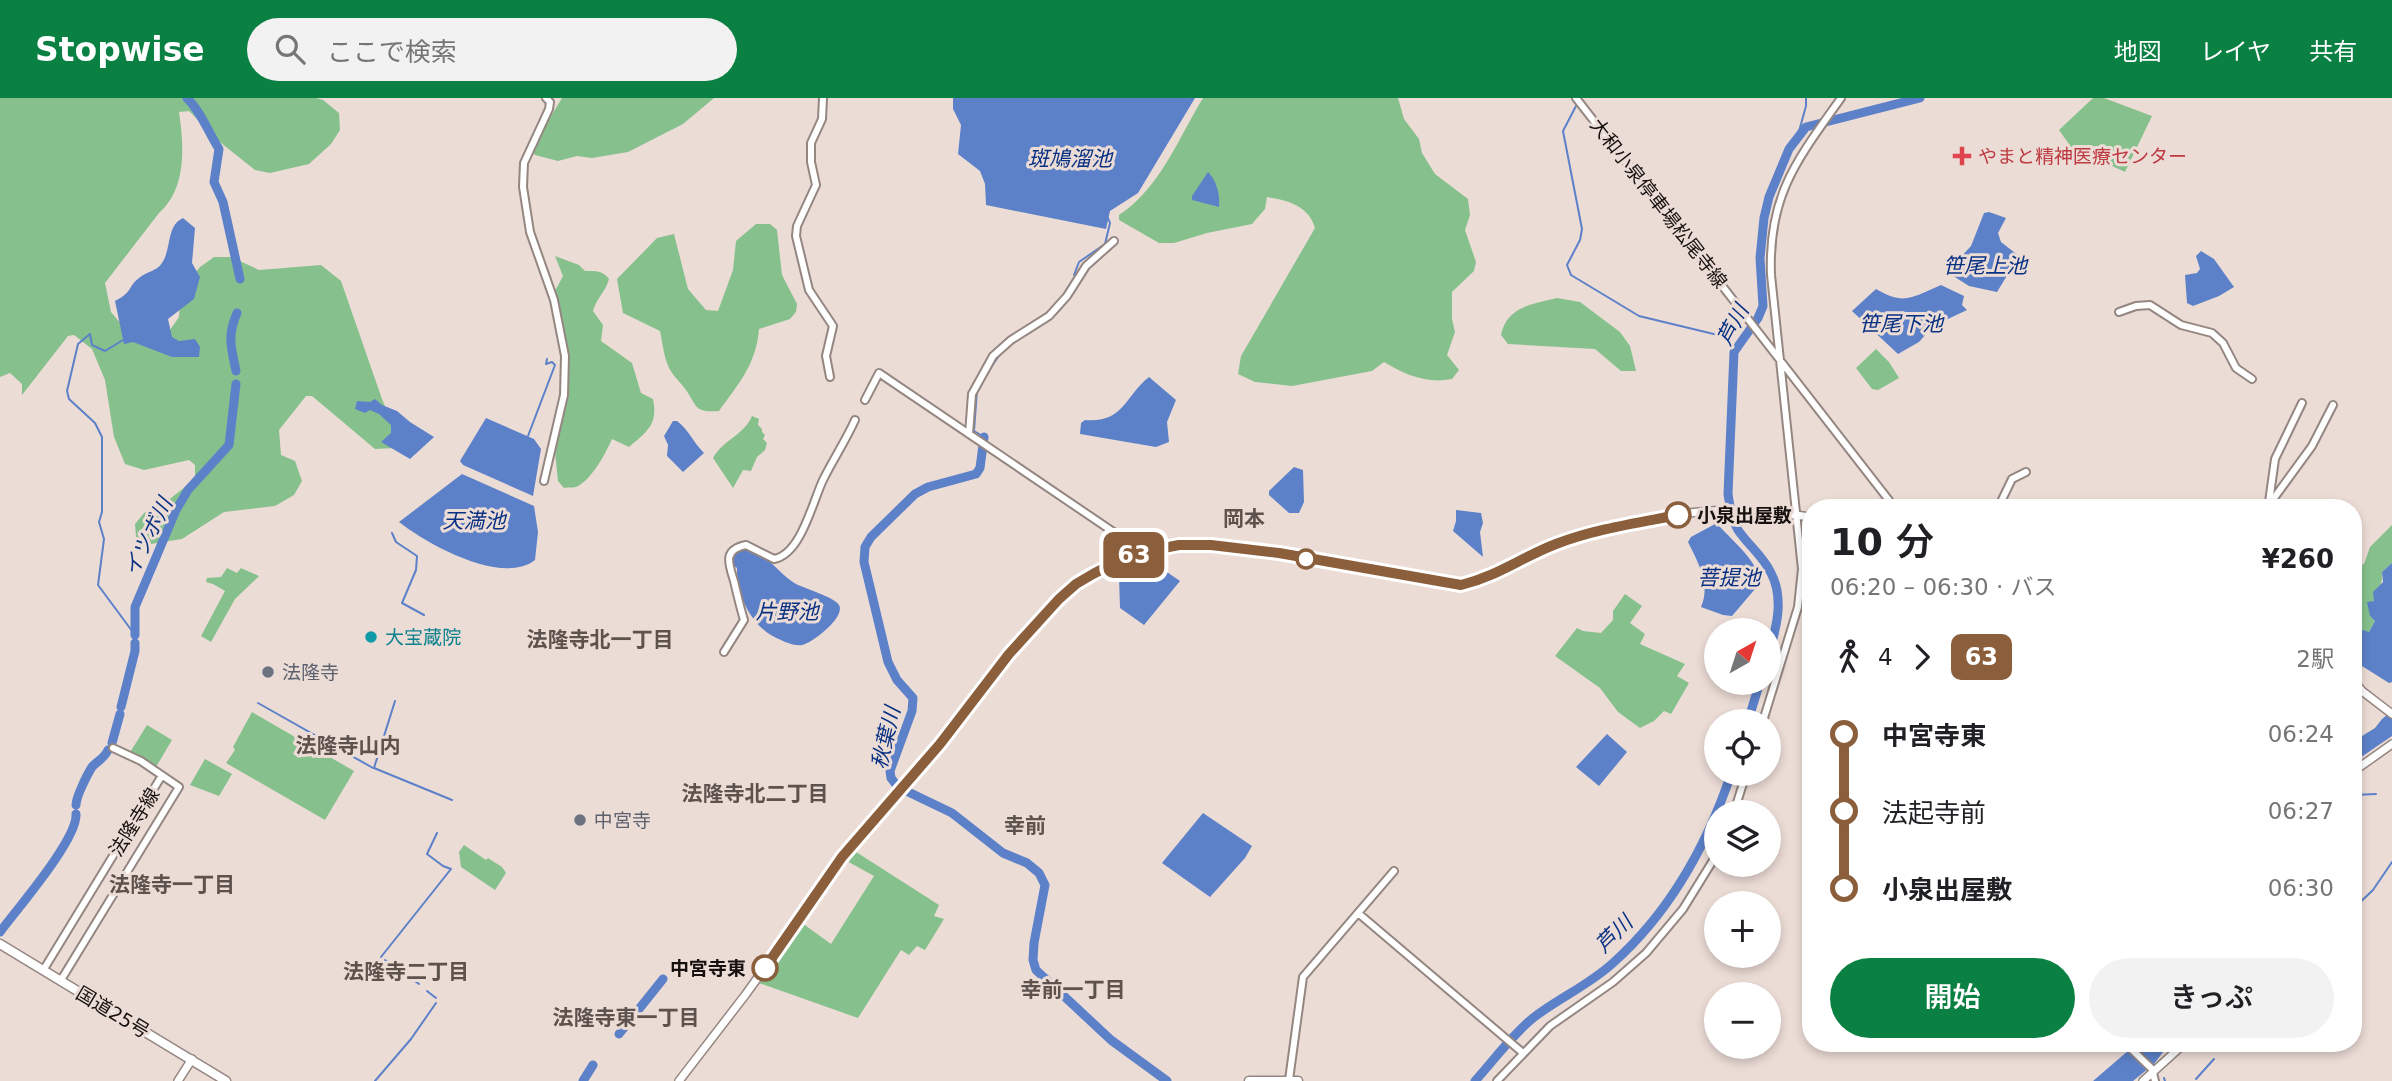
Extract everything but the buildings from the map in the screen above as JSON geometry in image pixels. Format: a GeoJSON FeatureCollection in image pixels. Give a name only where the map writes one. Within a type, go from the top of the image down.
{"type":"FeatureCollection","features":[{"type":"Feature","properties":{"kind":"highway","name":"国道25号"},"geometry":{"type":"LineString","coordinates":[[0,944],[226,1081]]}},
{"type":"Feature","properties":{"kind":"highway"},"geometry":{"type":"LineString","coordinates":[[1249,1081],[1298,1081]]}},
{"type":"Feature","properties":{"kind":"main road"},"geometry":{"type":"LineString","coordinates":[[679,1081],[765,969],[842,857],[905,786],[1009,654],[1076,584],[1116,562],[1143,552],[1179,545],[1240,548],[1461,585],[1486,579],[1578,536],[1680,515],[1738,510],[1802,516]]}},
{"type":"Feature","properties":{"kind":"main road"},"geometry":{"type":"LineString","coordinates":[[2362,691],[2389,712]]}},
{"type":"Feature","properties":{"kind":"main road"},"geometry":{"type":"LineString","coordinates":[[2362,765],[2392,744]]}},
{"type":"Feature","properties":{"kind":"main road"},"geometry":{"type":"LineString","coordinates":[[2143,1081],[2175,1052]]}},
{"type":"Feature","properties":{"kind":"main road"},"geometry":{"type":"LineString","coordinates":[[178,1081],[192,1059]]}},
{"type":"Feature","properties":{"kind":"street"},"geometry":{"type":"LineString","coordinates":[[544,481],[564,395],[565,356],[554,300],[530,232],[523,187],[524,163],[550,109],[550,102],[546,98]]}},
{"type":"Feature","properties":{"kind":"street"},"geometry":{"type":"LineString","coordinates":[[823,98],[822,119],[811,143],[811,162],[816,185],[797,226],[796,236],[809,290],[833,326],[826,356],[830,377]]}},
{"type":"Feature","properties":{"kind":"street","name":"大和小泉停車場松尾寺線"},"geometry":{"type":"LineString","coordinates":[[1576,98],[1888,499]]}},
{"type":"Feature","properties":{"kind":"street"},"geometry":{"type":"LineString","coordinates":[[1767,709],[1800,597],[1802,551],[1770,249],[1774,220],[1788,178],[1841,98]]}},
{"type":"Feature","properties":{"kind":"street"},"geometry":{"type":"LineString","coordinates":[[969,434],[972,394],[993,356],[1011,340],[1049,316],[1067,296],[1086,266],[1114,241]]}},
{"type":"Feature","properties":{"kind":"street"},"geometry":{"type":"LineString","coordinates":[[2119,312],[2136,306],[2150,305],[2181,325],[2212,333],[2222,342],[2236,368],[2252,379]]}},
{"type":"Feature","properties":{"kind":"street"},"geometry":{"type":"LineString","coordinates":[[865,400],[879,373],[1143,552]]}},
{"type":"Feature","properties":{"kind":"street"},"geometry":{"type":"LineString","coordinates":[[2270,499],[2275,459],[2302,403]]}},
{"type":"Feature","properties":{"kind":"street"},"geometry":{"type":"LineString","coordinates":[[2274,499],[2312,446],[2333,405]]}},
{"type":"Feature","properties":{"kind":"street"},"geometry":{"type":"LineString","coordinates":[[724,652],[744,620],[729,567],[730,555],[746,545],[774,559],[785,555],[812,512],[823,479],[855,420]]}},
{"type":"Feature","properties":{"kind":"street"},"geometry":{"type":"LineString","coordinates":[[2002,499],[2010,482],[2026,472]]}},
{"type":"Feature","properties":{"kind":"street"},"geometry":{"type":"LineString","coordinates":[[113,748],[141,761],[162,777]]}},
{"type":"Feature","properties":{"kind":"street","name":"法隆寺線"},"geometry":{"type":"LineString","coordinates":[[44,969],[162,777],[179,787],[61,980]]}},
{"type":"Feature","properties":{"kind":"street"},"geometry":{"type":"LineString","coordinates":[[1289,1080],[1303,977],[1394,871]]}},
{"type":"Feature","properties":{"kind":"street"},"geometry":{"type":"LineString","coordinates":[[1497,1081],[1550,1026],[1613,982],[1646,953],[1684,909],[1704,876]]}},
{"type":"Feature","properties":{"kind":"street"},"geometry":{"type":"LineString","coordinates":[[1358,913],[1523,1053]]}},
{"type":"Feature","properties":{"kind":"street"},"geometry":{"type":"LineString","coordinates":[[2134,1052],[2153,1071],[2155,1081]]}},
{"type":"Feature","properties":{"kind":"green space"},"geometry":{"type":"Polygon","coordinates":[[[0,98],[316,98],[323,100],[339,113],[340,130],[331,144],[309,164],[270,173],[255,170],[221,143],[189,111],[179,112],[182,152],[175,192],[105,283],[111,312],[133,338],[158,347],[179,317],[181,290],[200,267],[214,257],[231,257],[259,270],[321,265],[341,281],[397,435],[395,448],[375,449],[312,396],[306,396],[279,430],[281,455],[295,461],[302,481],[294,495],[275,506],[224,512],[182,539],[151,544],[136,537],[135,524],[145,512],[171,498],[195,479],[195,465],[189,460],[144,470],[125,464],[114,437],[105,380],[92,349],[74,335],[68,336],[22,395],[22,384],[10,373],[0,377],[0,98]]]}},
{"type":"Feature","properties":{"kind":"green space"},"geometry":{"type":"Polygon","coordinates":[[[562,98],[714,98],[683,124],[628,152],[592,158],[577,156],[558,161],[535,155],[531,149],[562,98]]]}},
{"type":"Feature","properties":{"kind":"green space"},"geometry":{"type":"Polygon","coordinates":[[[1203,98],[1398,98],[1404,119],[1419,139],[1422,153],[1435,174],[1468,199],[1470,215],[1465,230],[1476,262],[1474,271],[1452,292],[1455,332],[1447,355],[1459,370],[1452,379],[1417,377],[1384,362],[1372,371],[1292,386],[1255,382],[1238,374],[1241,356],[1315,228],[1308,214],[1296,205],[1267,197],[1265,209],[1252,224],[1174,243],[1159,243],[1119,220],[1119,215],[1146,191],[1157,177],[1203,98]]]}},
{"type":"Feature","properties":{"kind":"green space"},"geometry":{"type":"Polygon","coordinates":[[[2093,98],[2104,98],[2152,116],[2125,172],[2071,147],[2059,130],[2093,98]]]}},
{"type":"Feature","properties":{"kind":"green space"},"geometry":{"type":"Polygon","coordinates":[[[756,224],[770,224],[777,230],[782,275],[797,304],[796,312],[790,319],[759,329],[754,353],[740,382],[719,411],[705,411],[697,407],[669,368],[660,331],[623,313],[617,279],[657,238],[674,234],[688,289],[706,310],[718,311],[733,270],[736,241],[756,224]]]}},
{"type":"Feature","properties":{"kind":"green space"},"geometry":{"type":"Polygon","coordinates":[[[555,256],[579,265],[585,271],[601,273],[609,279],[593,311],[603,325],[601,341],[632,363],[641,393],[653,399],[654,408],[650,426],[629,447],[612,439],[602,459],[587,479],[576,487],[564,488],[558,481],[554,442],[567,389],[568,362],[555,291],[563,276],[555,256]]]}},
{"type":"Feature","properties":{"kind":"green space"},"geometry":{"type":"Polygon","coordinates":[[[1557,298],[1580,302],[1620,332],[1630,346],[1636,371],[1621,371],[1595,349],[1508,344],[1501,335],[1504,325],[1515,312],[1557,298]]]}},
{"type":"Feature","properties":{"kind":"green space"},"geometry":{"type":"Polygon","coordinates":[[[1876,349],[1889,362],[1899,378],[1878,390],[1872,389],[1856,368],[1876,349]]]}},
{"type":"Feature","properties":{"kind":"green space"},"geometry":{"type":"Polygon","coordinates":[[[752,416],[759,419],[758,425],[767,443],[751,471],[743,470],[733,488],[713,458],[744,428],[752,416]]]}},
{"type":"Feature","properties":{"kind":"green space"},"geometry":{"type":"Polygon","coordinates":[[[2392,525],[2392,563],[2382,572],[2381,583],[2372,605],[2370,616],[2375,621],[2369,632],[2362,632],[2362,565],[2370,547],[2392,525]]]}},
{"type":"Feature","properties":{"kind":"green space"},"geometry":{"type":"Polygon","coordinates":[[[227,568],[237,573],[241,568],[259,576],[235,599],[211,642],[201,636],[225,591],[206,582],[207,578],[221,577],[227,568]]]}},
{"type":"Feature","properties":{"kind":"green space"},"geometry":{"type":"Polygon","coordinates":[[[1625,594],[1642,606],[1630,623],[1645,634],[1640,644],[1685,664],[1677,676],[1689,683],[1671,714],[1664,711],[1654,721],[1640,728],[1618,712],[1600,688],[1555,656],[1577,628],[1601,633],[1613,620],[1613,611],[1625,594]]]}},
{"type":"Feature","properties":{"kind":"green space"},"geometry":{"type":"Polygon","coordinates":[[[252,712],[354,771],[325,820],[226,763],[235,750],[233,747],[252,712]]]}},
{"type":"Feature","properties":{"kind":"green space"},"geometry":{"type":"Polygon","coordinates":[[[147,725],[172,740],[156,767],[137,755],[129,754],[147,725]]]}},
{"type":"Feature","properties":{"kind":"green space"},"geometry":{"type":"Polygon","coordinates":[[[205,759],[232,774],[219,796],[190,785],[205,759]]]}},
{"type":"Feature","properties":{"kind":"green space"},"geometry":{"type":"Polygon","coordinates":[[[464,845],[502,867],[506,873],[495,890],[461,867],[459,852],[464,845]]]}},
{"type":"Feature","properties":{"kind":"green space"},"geometry":{"type":"Polygon","coordinates":[[[853,850],[939,905],[934,916],[944,919],[925,950],[917,946],[909,955],[901,950],[858,1018],[759,983],[802,923],[831,944],[874,876],[845,860],[853,850]]]}},
{"type":"Feature","properties":{"kind":"water","name":"斑鳩溜池"},"geometry":{"type":"Polygon","coordinates":[[[953,98],[1195,98],[1138,193],[1110,211],[1106,229],[986,205],[985,184],[980,171],[958,154],[961,125],[953,109],[953,98]]]}},
{"type":"Feature","properties":{"kind":"water"},"geometry":{"type":"Polygon","coordinates":[[[1208,172],[1217,188],[1219,207],[1192,200],[1208,172]]]}},
{"type":"Feature","properties":{"kind":"water","name":"笹尾上池"},"geometry":{"type":"Polygon","coordinates":[[[1984,213],[2006,218],[1998,233],[2001,242],[2019,256],[1997,292],[1969,286],[1947,272],[1971,246],[1984,213]]]}},
{"type":"Feature","properties":{"kind":"water"},"geometry":{"type":"Polygon","coordinates":[[[183,218],[195,228],[192,263],[200,277],[194,299],[168,319],[172,337],[179,341],[195,339],[200,347],[199,357],[172,357],[133,342],[124,344],[115,301],[125,295],[139,278],[160,266],[174,226],[183,218]]]}},
{"type":"Feature","properties":{"kind":"water"},"geometry":{"type":"Polygon","coordinates":[[[2201,251],[2214,259],[2234,287],[2193,306],[2187,303],[2185,275],[2197,273],[2200,269],[2196,256],[2201,251]]]}},
{"type":"Feature","properties":{"kind":"water","name":"笹尾下池"},"geometry":{"type":"Polygon","coordinates":[[[1941,285],[1964,296],[1962,305],[1967,310],[1933,326],[1919,342],[1898,354],[1852,311],[1876,289],[1894,297],[1909,298],[1941,285]]]}},
{"type":"Feature","properties":{"kind":"water"},"geometry":{"type":"Polygon","coordinates":[[[1149,377],[1176,400],[1167,422],[1169,442],[1156,447],[1080,434],[1081,423],[1116,413],[1149,377]]]}},
{"type":"Feature","properties":{"kind":"water"},"geometry":{"type":"Polygon","coordinates":[[[375,399],[434,437],[410,459],[381,442],[391,433],[391,425],[370,410],[365,413],[355,409],[357,401],[370,402],[375,399]]]}},
{"type":"Feature","properties":{"kind":"water"},"geometry":{"type":"Polygon","coordinates":[[[486,418],[534,439],[541,449],[533,496],[463,465],[460,461],[486,418]]]}},
{"type":"Feature","properties":{"kind":"water"},"geometry":{"type":"Polygon","coordinates":[[[673,421],[681,425],[704,453],[683,472],[667,456],[668,445],[664,436],[673,421]]]}},
{"type":"Feature","properties":{"kind":"water"},"geometry":{"type":"Polygon","coordinates":[[[1294,467],[1303,470],[1304,502],[1299,513],[1289,513],[1269,495],[1269,491],[1294,467]]]}},
{"type":"Feature","properties":{"kind":"water","name":"天満池"},"geometry":{"type":"Polygon","coordinates":[[[462,474],[534,506],[538,532],[535,560],[521,567],[485,565],[446,551],[399,522],[462,474]]]}},
{"type":"Feature","properties":{"kind":"water"},"geometry":{"type":"Polygon","coordinates":[[[1456,510],[1481,513],[1483,557],[1453,531],[1456,510]]]}},
{"type":"Feature","properties":{"kind":"water","name":"菩提池"},"geometry":{"type":"Polygon","coordinates":[[[1715,524],[1750,559],[1761,582],[1732,616],[1701,607],[1704,582],[1688,542],[1691,537],[1715,524]]]}},
{"type":"Feature","properties":{"kind":"water","name":"片野池"},"geometry":{"type":"Polygon","coordinates":[[[744,548],[765,557],[796,584],[836,602],[840,610],[838,616],[820,635],[802,645],[794,645],[771,635],[748,611],[737,579],[737,568],[731,564],[735,552],[744,548]]]}},
{"type":"Feature","properties":{"kind":"water"},"geometry":{"type":"Polygon","coordinates":[[[1145,557],[1180,581],[1144,625],[1120,608],[1119,576],[1115,566],[1145,557]]]}},
{"type":"Feature","properties":{"kind":"water"},"geometry":{"type":"Polygon","coordinates":[[[2392,563],[2392,682],[2389,683],[2362,666],[2362,630],[2369,632],[2375,621],[2370,616],[2367,602],[2374,601],[2373,592],[2383,582],[2382,572],[2392,563]]]}},
{"type":"Feature","properties":{"kind":"water"},"geometry":{"type":"Polygon","coordinates":[[[2392,711],[2392,736],[2362,757],[2362,736],[2375,728],[2392,711]]]}},
{"type":"Feature","properties":{"kind":"water"},"geometry":{"type":"Polygon","coordinates":[[[1607,734],[1627,752],[1599,786],[1576,767],[1607,734]]]}},
{"type":"Feature","properties":{"kind":"water"},"geometry":{"type":"Polygon","coordinates":[[[1203,813],[1252,846],[1245,858],[1210,897],[1162,863],[1203,813]]]}},
{"type":"Feature","properties":{"kind":"water"},"geometry":{"type":"Polygon","coordinates":[[[2127,1052],[2163,1052],[2154,1064],[2133,1081],[2093,1081],[2127,1052]]]}},
{"type":"Feature","properties":{"kind":"waterway","name":"イツボ川"},"geometry":{"type":"LineString","coordinates":[[187,98],[201,116],[219,149],[214,182],[223,202],[240,279]]}},
{"type":"Feature","properties":{"kind":"waterway"},"geometry":{"type":"LineString","coordinates":[[1798,135],[1806,98]]}},
{"type":"Feature","properties":{"kind":"waterway","name":"芦川"},"geometry":{"type":"LineString","coordinates":[[1777,618],[1775,583],[1764,561],[1736,526],[1728,494],[1734,352],[1758,318],[1763,306],[1760,258],[1769,197],[1789,149],[1806,127],[1920,98]]}},
{"type":"Feature","properties":{"kind":"waterway"},"geometry":{"type":"LineString","coordinates":[[1576,106],[1563,131],[1582,229],[1580,240],[1567,265],[1571,275],[1639,316],[1722,336],[1736,347]]}},
{"type":"Feature","properties":{"kind":"waterway","name":"秋葉川"},"geometry":{"type":"LineString","coordinates":[[1074,275],[1079,262],[1105,244],[1110,223],[1108,218]]}},
{"type":"Feature","properties":{"kind":"waterway","name":"秋葉川"},"geometry":{"type":"LineString","coordinates":[[986,376],[1006,348],[1058,312],[1070,296]]}},
{"type":"Feature","properties":{"kind":"waterway","name":"イツボ川"},"geometry":{"type":"LineString","coordinates":[[236,371],[231,335],[237,313]]}},
{"type":"Feature","properties":{"kind":"waterway"},"geometry":{"type":"LineString","coordinates":[[123,340],[105,351],[92,345],[90,334],[78,344],[67,391],[69,399],[95,423],[102,437],[102,512],[99,522],[104,539],[98,585],[135,635]]}},
{"type":"Feature","properties":{"kind":"waterway"},"geometry":{"type":"LineString","coordinates":[[528,436],[555,365],[552,362],[546,364],[547,359]]}},
{"type":"Feature","properties":{"kind":"waterway","name":"イツボ川"},"geometry":{"type":"LineString","coordinates":[[135,635],[135,607],[176,510],[188,490],[229,445],[236,384]]}},
{"type":"Feature","properties":{"kind":"waterway","name":"秋葉川"},"geometry":{"type":"LineString","coordinates":[[977,390],[974,431],[984,437]]}},
{"type":"Feature","properties":{"kind":"waterway","name":"秋葉川"},"geometry":{"type":"LineString","coordinates":[[984,437],[980,468],[976,474],[928,487],[915,494],[871,537],[865,547],[864,562],[888,662],[897,680],[913,698],[912,711],[890,771],[891,778],[898,787],[952,813],[1003,853],[1027,863],[1039,873],[1045,885],[1034,943],[1033,960],[1036,970],[1111,1040],[1167,1081]]}},
{"type":"Feature","properties":{"kind":"waterway"},"geometry":{"type":"LineString","coordinates":[[392,533],[396,542],[417,556],[416,570],[402,603],[424,615]]}},
{"type":"Feature","properties":{"kind":"waterway","name":"イツボ川"},"geometry":{"type":"LineString","coordinates":[[121,707],[135,643]]}},
{"type":"Feature","properties":{"kind":"waterway","name":"芦川"},"geometry":{"type":"LineString","coordinates":[[1752,709],[1756,695]]}},
{"type":"Feature","properties":{"kind":"waterway"},"geometry":{"type":"LineString","coordinates":[[395,701],[374,768],[452,800]]}},
{"type":"Feature","properties":{"kind":"waterway"},"geometry":{"type":"LineString","coordinates":[[258,703],[373,768]]}},
{"type":"Feature","properties":{"kind":"waterway","name":"イツボ川"},"geometry":{"type":"LineString","coordinates":[[112,743],[120,714]]}},
{"type":"Feature","properties":{"kind":"waterway","name":"イツボ川"},"geometry":{"type":"LineString","coordinates":[[76,805],[90,771],[108,750]]}},
{"type":"Feature","properties":{"kind":"waterway","name":"芦川"},"geometry":{"type":"LineString","coordinates":[[1475,1081],[1525,1025],[1604,971],[1652,922],[1669,900],[1698,852],[1726,786]]}},
{"type":"Feature","properties":{"kind":"waterway"},"geometry":{"type":"LineString","coordinates":[[2362,795],[2376,794]]}},
{"type":"Feature","properties":{"kind":"waterway","name":"イツボ川"},"geometry":{"type":"LineString","coordinates":[[0,932],[57,856],[74,825],[76,814]]}},
{"type":"Feature","properties":{"kind":"waterway"},"geometry":{"type":"LineString","coordinates":[[381,957],[451,869],[427,854],[437,833]]}},
{"type":"Feature","properties":{"kind":"waterway"},"geometry":{"type":"LineString","coordinates":[[2362,900],[2373,890],[2392,862]]}},
{"type":"Feature","properties":{"kind":"waterway"},"geometry":{"type":"LineString","coordinates":[[385,960],[419,984]]}},
{"type":"Feature","properties":{"kind":"waterway"},"geometry":{"type":"LineString","coordinates":[[619,1034],[663,979]]}},
{"type":"Feature","properties":{"kind":"waterway"},"geometry":{"type":"LineString","coordinates":[[427,991],[436,998]]}},
{"type":"Feature","properties":{"kind":"waterway"},"geometry":{"type":"LineString","coordinates":[[375,1081],[411,1039],[436,1003]]}},
{"type":"Feature","properties":{"kind":"waterway"},"geometry":{"type":"LineString","coordinates":[[2196,1079],[2214,1059]]}},
{"type":"Feature","properties":{"kind":"waterway"},"geometry":{"type":"LineString","coordinates":[[583,1081],[593,1065]]}},
{"type":"Feature","properties":{"kind":"bus line","name":"63"},"geometry":{"type":"LineString","coordinates":[[765,968],[842,857],[940,744],[1009,654],[1041,617],[1076,584],[1116,562],[1143,552],[1172,546],[1221,546],[1279,553],[1461,585],[1486,579],[1531,555],[1578,536],[1678,515]]}},
{"type":"Feature","properties":{"kind":"place","name":"やまと精神医療センター"},"geometry":{"type":"Point","coordinates":[1962,156]}},
{"type":"Feature","properties":{"kind":"place","name":"小泉出屋敷"},"geometry":{"type":"Point","coordinates":[1678,515]}},
{"type":"Feature","properties":{"kind":"place","name":"大宝蔵院"},"geometry":{"type":"Point","coordinates":[371,637]}},
{"type":"Feature","properties":{"kind":"place","name":"法隆寺"},"geometry":{"type":"Point","coordinates":[268,672]}},
{"type":"Feature","properties":{"kind":"place","name":"中宮寺"},"geometry":{"type":"Point","coordinates":[580,820]}},
{"type":"Feature","properties":{"kind":"place","name":"中宮寺東"},"geometry":{"type":"Point","coordinates":[765,968]}},
{"type":"Feature","properties":{"kind":"district","name":"岡本"},"geometry":{"type":"Point","coordinates":[1244,519]}},
{"type":"Feature","properties":{"kind":"district","name":"法隆寺北一丁目"},"geometry":{"type":"Point","coordinates":[600,640]}},
{"type":"Feature","properties":{"kind":"district","name":"法隆寺山内"},"geometry":{"type":"Point","coordinates":[348,746]}},
{"type":"Feature","properties":{"kind":"district","name":"法隆寺北二丁目"},"geometry":{"type":"Point","coordinates":[755,794]}},
{"type":"Feature","properties":{"kind":"district","name":"幸前"},"geometry":{"type":"Point","coordinates":[1025,826]}},
{"type":"Feature","properties":{"kind":"district","name":"法隆寺一丁目"},"geometry":{"type":"Point","coordinates":[172,885]}},
{"type":"Feature","properties":{"kind":"district","name":"法隆寺二丁目"},"geometry":{"type":"Point","coordinates":[406,972]}},
{"type":"Feature","properties":{"kind":"district","name":"幸前一丁目"},"geometry":{"type":"Point","coordinates":[1073,990]}},
{"type":"Feature","properties":{"kind":"district","name":"法隆寺東一丁目"},"geometry":{"type":"Point","coordinates":[626,1018]}}]}
